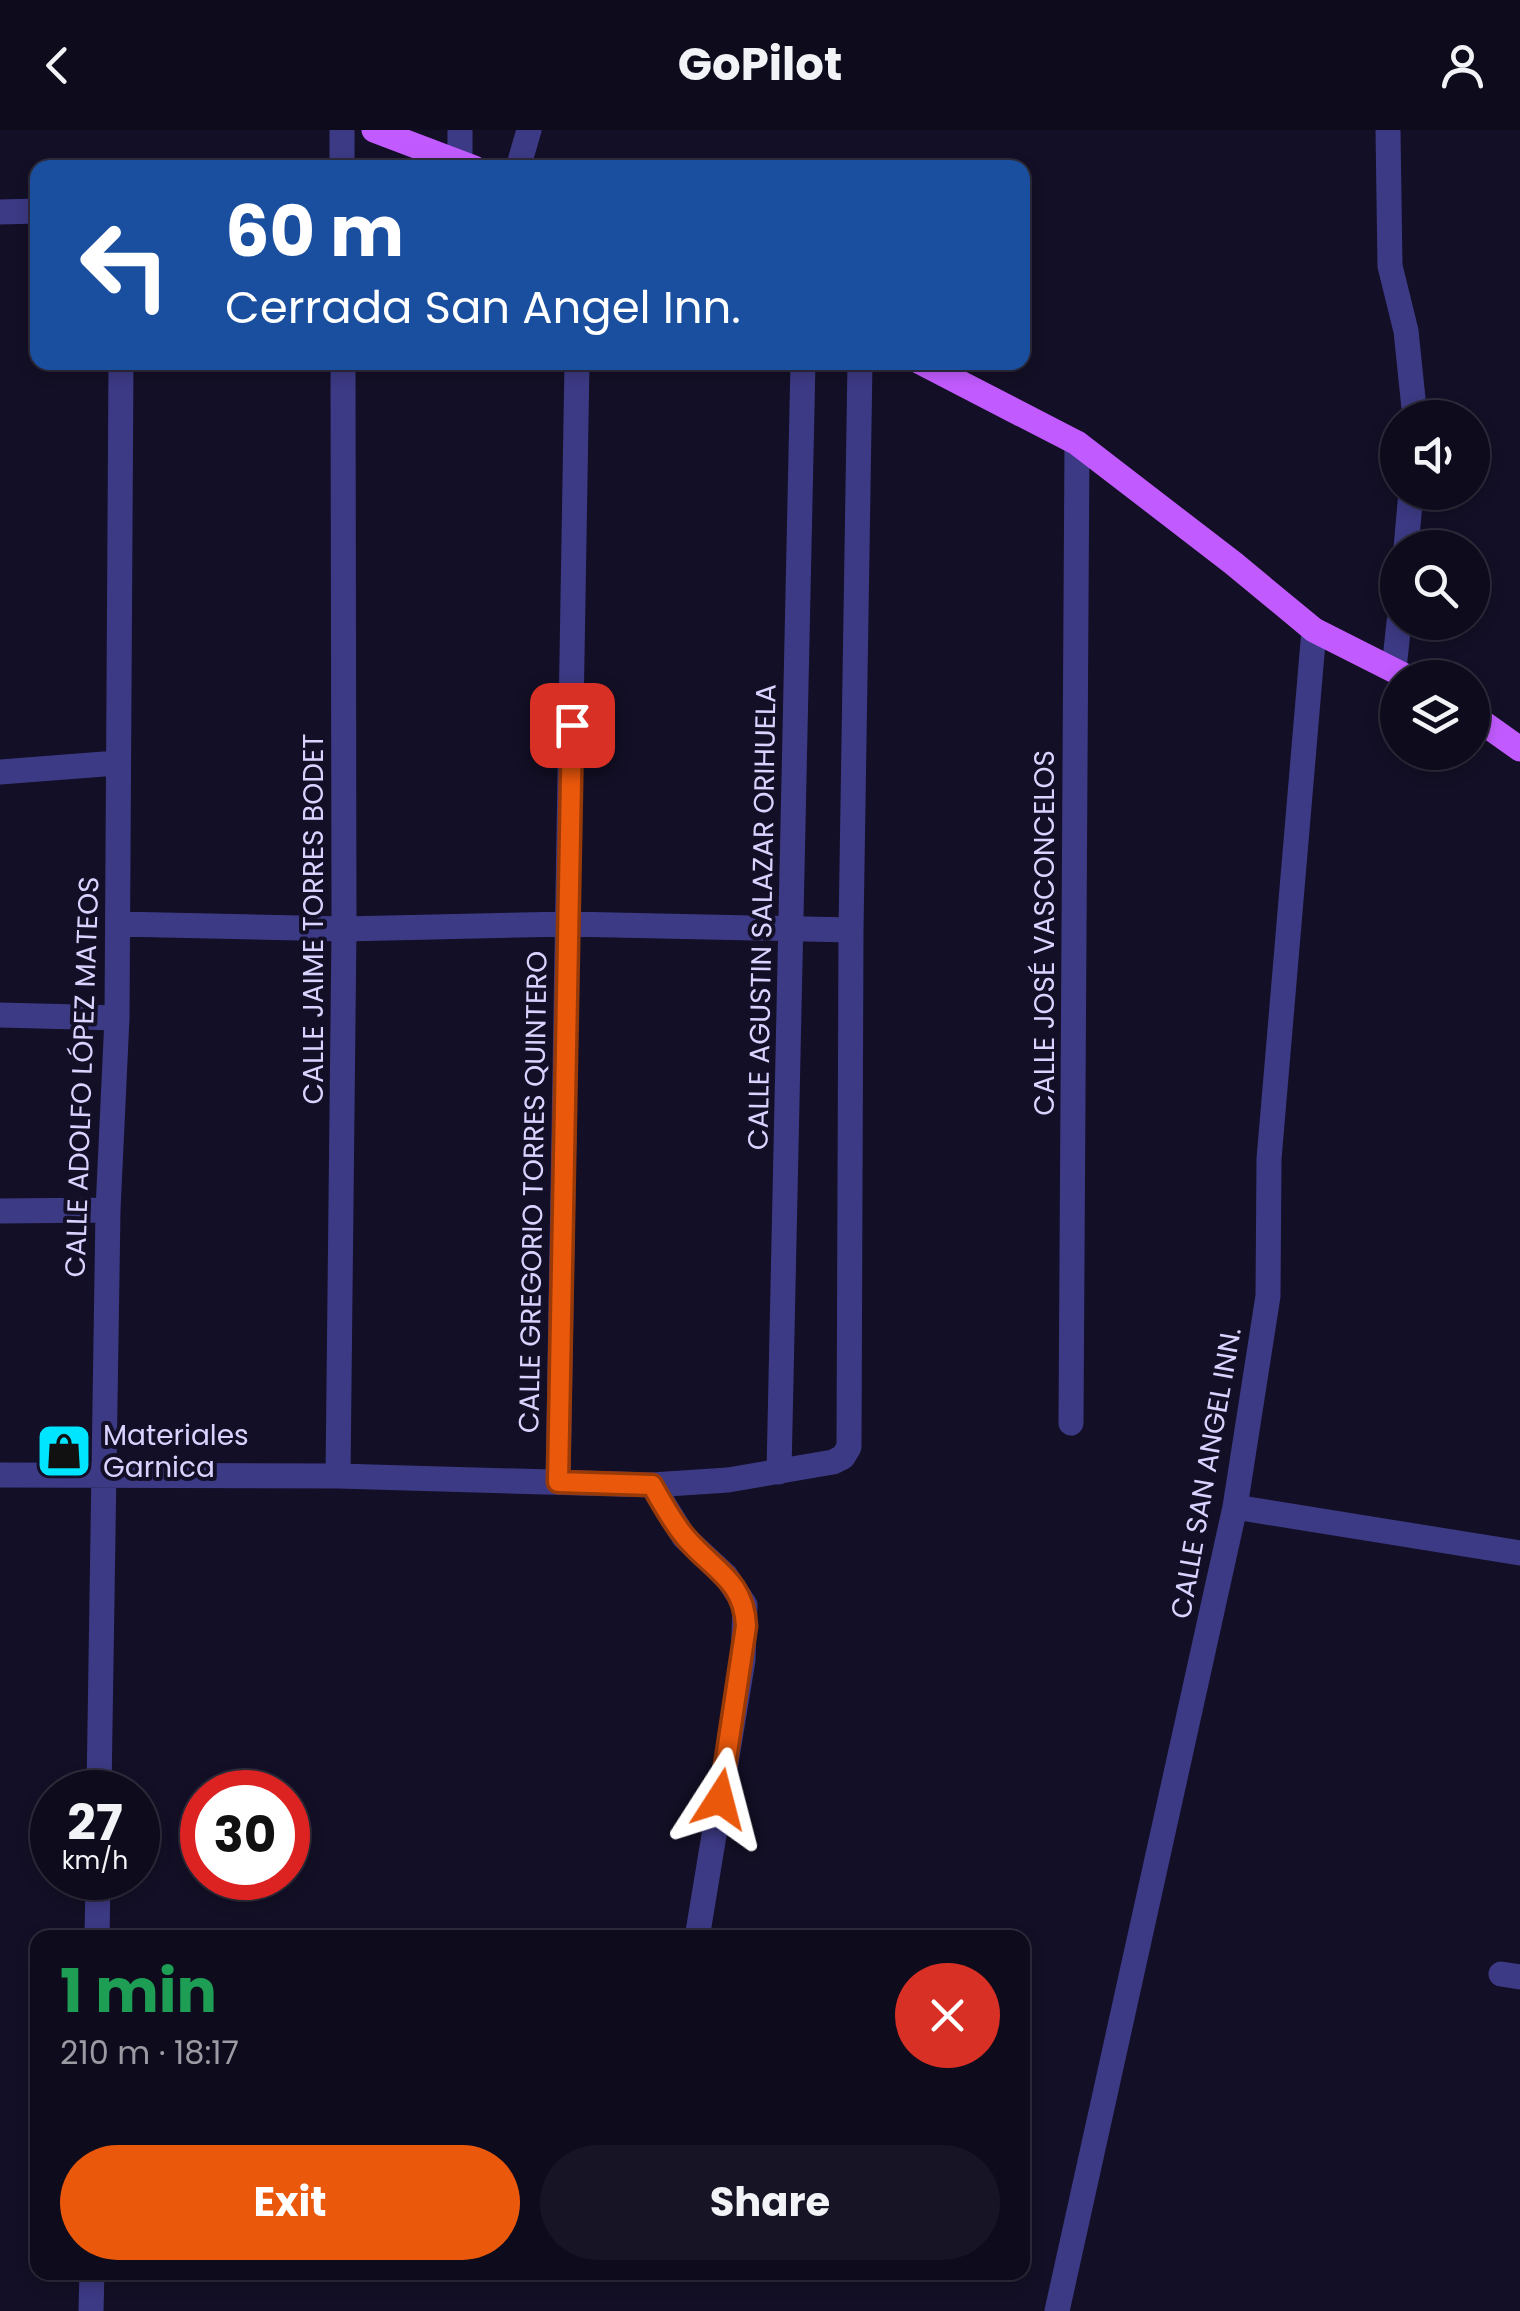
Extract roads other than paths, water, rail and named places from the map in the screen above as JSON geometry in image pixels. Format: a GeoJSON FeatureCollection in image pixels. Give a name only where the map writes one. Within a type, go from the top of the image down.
{"type":"FeatureCollection","features":[{"type":"Feature","properties":{"kind":"main road"},"geometry":{"type":"LineString","coordinates":[[374,130],[454,160]]}},
{"type":"Feature","properties":{"kind":"main road"},"geometry":{"type":"LineString","coordinates":[[936,370],[1077,443],[1314,630],[1380,663]]}},
{"type":"Feature","properties":{"kind":"main road"},"geometry":{"type":"LineString","coordinates":[[1490,728],[1520,749]]}},
{"type":"Feature","properties":{"kind":"street"},"geometry":{"type":"LineString","coordinates":[[342,130],[342,160]]}},
{"type":"Feature","properties":{"kind":"street"},"geometry":{"type":"LineString","coordinates":[[460,130],[466,160]]}},
{"type":"Feature","properties":{"kind":"street"},"geometry":{"type":"LineString","coordinates":[[520,160],[529,130]]}},
{"type":"Feature","properties":{"kind":"street"},"geometry":{"type":"LineString","coordinates":[[1388,130],[1390,266],[1406,331],[1414,400]]}},
{"type":"Feature","properties":{"kind":"street"},"geometry":{"type":"LineString","coordinates":[[0,212],[30,211]]}},
{"type":"Feature","properties":{"kind":"street","name":"CALLE ADOLFO LÓPEZ MATEOS"},"geometry":{"type":"LineString","coordinates":[[99,1770],[108,1210],[117,1018],[121,370]]}},
{"type":"Feature","properties":{"kind":"street","name":"CALLE JAIME TORRES BODET"},"geometry":{"type":"LineString","coordinates":[[338,1476],[344,929],[343,370]]}},
{"type":"Feature","properties":{"kind":"street","name":"CALLE GREGORIO TORRES QUINTERO"},"geometry":{"type":"LineString","coordinates":[[558,1482],[577,370]]}},
{"type":"Feature","properties":{"kind":"street","name":"CALLE AGUSTIN SALAZAR ORIHUELA"},"geometry":{"type":"LineString","coordinates":[[779,1472],[803,370]]}},
{"type":"Feature","properties":{"kind":"street"},"geometry":{"type":"LineString","coordinates":[[0,1474],[338,1476],[652,1485],[728,1480],[833,1462],[843,1456],[849,1447],[860,370]]}},
{"type":"Feature","properties":{"kind":"street","name":"CALLE JOSÉ VASCONCELOS"},"geometry":{"type":"LineString","coordinates":[[1071,1423],[1077,443]]}},
{"type":"Feature","properties":{"kind":"street","name":"CALLE SAN ANGEL INN."},"geometry":{"type":"LineString","coordinates":[[1057,2311],[1236,1508],[1268,1296],[1269,1159],[1314,630]]}},
{"type":"Feature","properties":{"kind":"street"},"geometry":{"type":"LineString","coordinates":[[0,772],[117,764]]}},
{"type":"Feature","properties":{"kind":"street"},"geometry":{"type":"LineString","coordinates":[[118,924],[344,929],[568,924],[852,930]]}},
{"type":"Feature","properties":{"kind":"street"},"geometry":{"type":"LineString","coordinates":[[0,1015],[117,1018]]}},
{"type":"Feature","properties":{"kind":"street"},"geometry":{"type":"LineString","coordinates":[[0,1211],[108,1210]]}},
{"type":"Feature","properties":{"kind":"street"},"geometry":{"type":"LineString","coordinates":[[652,1485],[684,1537],[726,1576],[745,1605],[742,1660],[698,1930]]}},
{"type":"Feature","properties":{"kind":"street"},"geometry":{"type":"LineString","coordinates":[[1236,1508],[1520,1553]]}},
{"type":"Feature","properties":{"kind":"street"},"geometry":{"type":"LineString","coordinates":[[97,1930],[98,1900]]}},
{"type":"Feature","properties":{"kind":"street"},"geometry":{"type":"LineString","coordinates":[[91,2311],[92,2280]]}},
{"type":"Feature","properties":{"kind":"place","name":"Materiales Garnica"},"geometry":{"type":"Point","coordinates":[64,1451]}}]}
